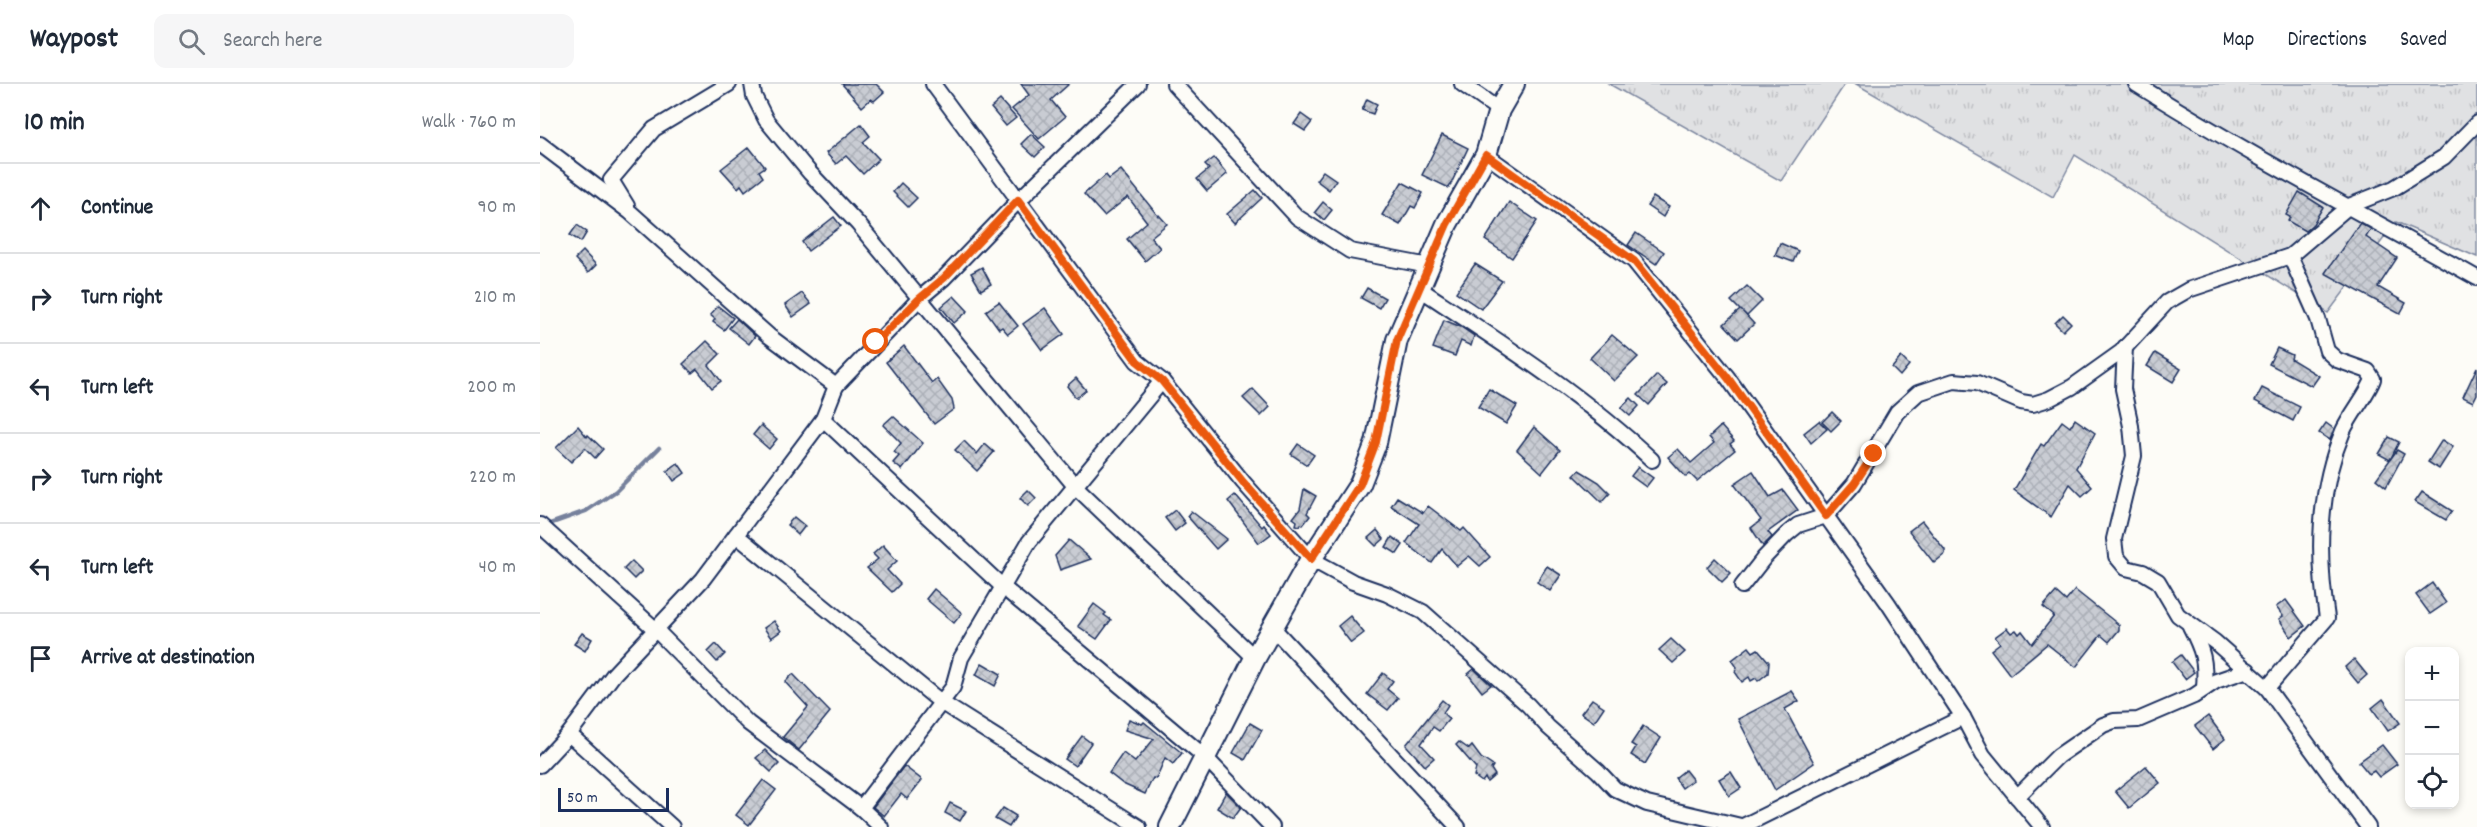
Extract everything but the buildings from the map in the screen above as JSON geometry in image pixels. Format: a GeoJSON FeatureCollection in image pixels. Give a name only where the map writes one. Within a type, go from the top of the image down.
{"type":"FeatureCollection","features":[{"type":"Feature","properties":{"kind":"street"},"geometry":{"type":"LineString","coordinates":[[630,212],[612,180],[654,129],[729,84]]}},
{"type":"Feature","properties":{"kind":"street"},"geometry":{"type":"LineString","coordinates":[[752,84],[754,96],[766,120],[810,173],[858,224],[1075,486],[1255,658]]}},
{"type":"Feature","properties":{"kind":"street"},"geometry":{"type":"LineString","coordinates":[[540,765],[569,734],[614,674],[703,579],[823,419],[836,386],[1018,200],[1138,84]]}},
{"type":"Feature","properties":{"kind":"street"},"geometry":{"type":"LineString","coordinates":[[1174,84],[1297,217],[1350,251],[1430,266]]}},
{"type":"Feature","properties":{"kind":"street"},"geometry":{"type":"LineString","coordinates":[[1462,84],[1499,110]]}},
{"type":"Feature","properties":{"kind":"street"},"geometry":{"type":"LineString","coordinates":[[1170,827],[1272,627],[1311,559],[1360,484],[1376,442],[1397,340],[1447,224],[1486,155],[1499,110],[1514,84]]}},
{"type":"Feature","properties":{"kind":"street"},"geometry":{"type":"LineString","coordinates":[[2136,84],[2260,159],[2477,278]]}},
{"type":"Feature","properties":{"kind":"street"},"geometry":{"type":"LineString","coordinates":[[937,86],[1137,361],[1162,381],[1243,482],[1311,559],[1353,582],[1387,594],[1423,612],[1528,705],[1548,727],[1615,789],[1647,804],[1743,827],[1963,717]]}},
{"type":"Feature","properties":{"kind":"street"},"geometry":{"type":"LineString","coordinates":[[1742,586],[1764,558],[1793,529],[1813,518],[1826,516],[1854,484],[1897,412],[1918,393],[1954,381],[1977,383],[2008,398],[2032,404],[2049,399],[2072,387],[2125,347],[2167,302],[2188,290],[2290,256],[2349,206],[2394,188],[2444,158],[2477,123]]}},
{"type":"Feature","properties":{"kind":"street"},"geometry":{"type":"LineString","coordinates":[[540,144],[630,212],[770,336],[836,386]]}},
{"type":"Feature","properties":{"kind":"street"},"geometry":{"type":"LineString","coordinates":[[1486,155],[1634,261],[1728,378],[1888,603],[1963,717],[1983,755],[2042,827]]}},
{"type":"Feature","properties":{"kind":"street"},"geometry":{"type":"LineString","coordinates":[[2267,688],[2327,618],[2321,577],[2320,539],[2330,466],[2344,429],[2373,379],[2368,371],[2337,360],[2327,351],[2318,320],[2290,256]]}},
{"type":"Feature","properties":{"kind":"street"},"geometry":{"type":"LineString","coordinates":[[1420,289],[1540,369],[1622,432],[1652,460]]}},
{"type":"Feature","properties":{"kind":"street"},"geometry":{"type":"LineString","coordinates":[[2125,347],[2123,389],[2132,426],[2134,456],[2114,539],[2116,556],[2126,568],[2143,572],[2158,581],[2178,615],[2215,642],[2267,688],[2368,827]]}},
{"type":"Feature","properties":{"kind":"street"},"geometry":{"type":"LineString","coordinates":[[861,808],[953,687],[961,658],[1029,542],[1162,381]]}},
{"type":"Feature","properties":{"kind":"street"},"geometry":{"type":"LineString","coordinates":[[823,419],[1004,588],[1205,757],[1272,827]]}},
{"type":"Feature","properties":{"kind":"street"},"geometry":{"type":"LineString","coordinates":[[540,525],[656,630],[748,723],[861,808],[881,827]]}},
{"type":"Feature","properties":{"kind":"street"},"geometry":{"type":"LineString","coordinates":[[736,535],[942,703],[1139,827]]}},
{"type":"Feature","properties":{"kind":"street"},"geometry":{"type":"LineString","coordinates":[[2190,625],[2203,651],[2206,665],[2204,689]]}},
{"type":"Feature","properties":{"kind":"street"},"geometry":{"type":"LineString","coordinates":[[1272,627],[1458,827]]}},
{"type":"Feature","properties":{"kind":"street"},"geometry":{"type":"LineString","coordinates":[[2017,797],[2058,756],[2087,734],[2114,721],[2138,720],[2194,696],[2216,681],[2248,670]]}},
{"type":"Feature","properties":{"kind":"street"},"geometry":{"type":"LineString","coordinates":[[569,734],[672,827]]}},
{"type":"Feature","properties":{"kind":"green space"},"geometry":{"type":"Polygon","coordinates":[[[1609,84],[1845,84],[1781,181],[1609,84]]]}},
{"type":"Feature","properties":{"kind":"green space"},"geometry":{"type":"Polygon","coordinates":[[[1856,84],[2477,84],[2477,257],[2396,222],[2328,313],[2075,155],[2053,197],[1856,84]]]}},
{"type":"Feature","properties":{"kind":"waterway"},"geometry":{"type":"LineString","coordinates":[[544,526],[586,511],[616,491],[659,448]]}},
{"type":"Feature","properties":{"kind":"route"},"geometry":{"type":"LineString","coordinates":[[876,342],[919,299],[944,278],[1018,200],[1137,361],[1162,381],[1243,482],[1311,559],[1360,484],[1376,442],[1397,340],[1447,224],[1486,155],[1634,261],[1728,378],[1826,516],[1854,484],[1874,454]]}}]}
